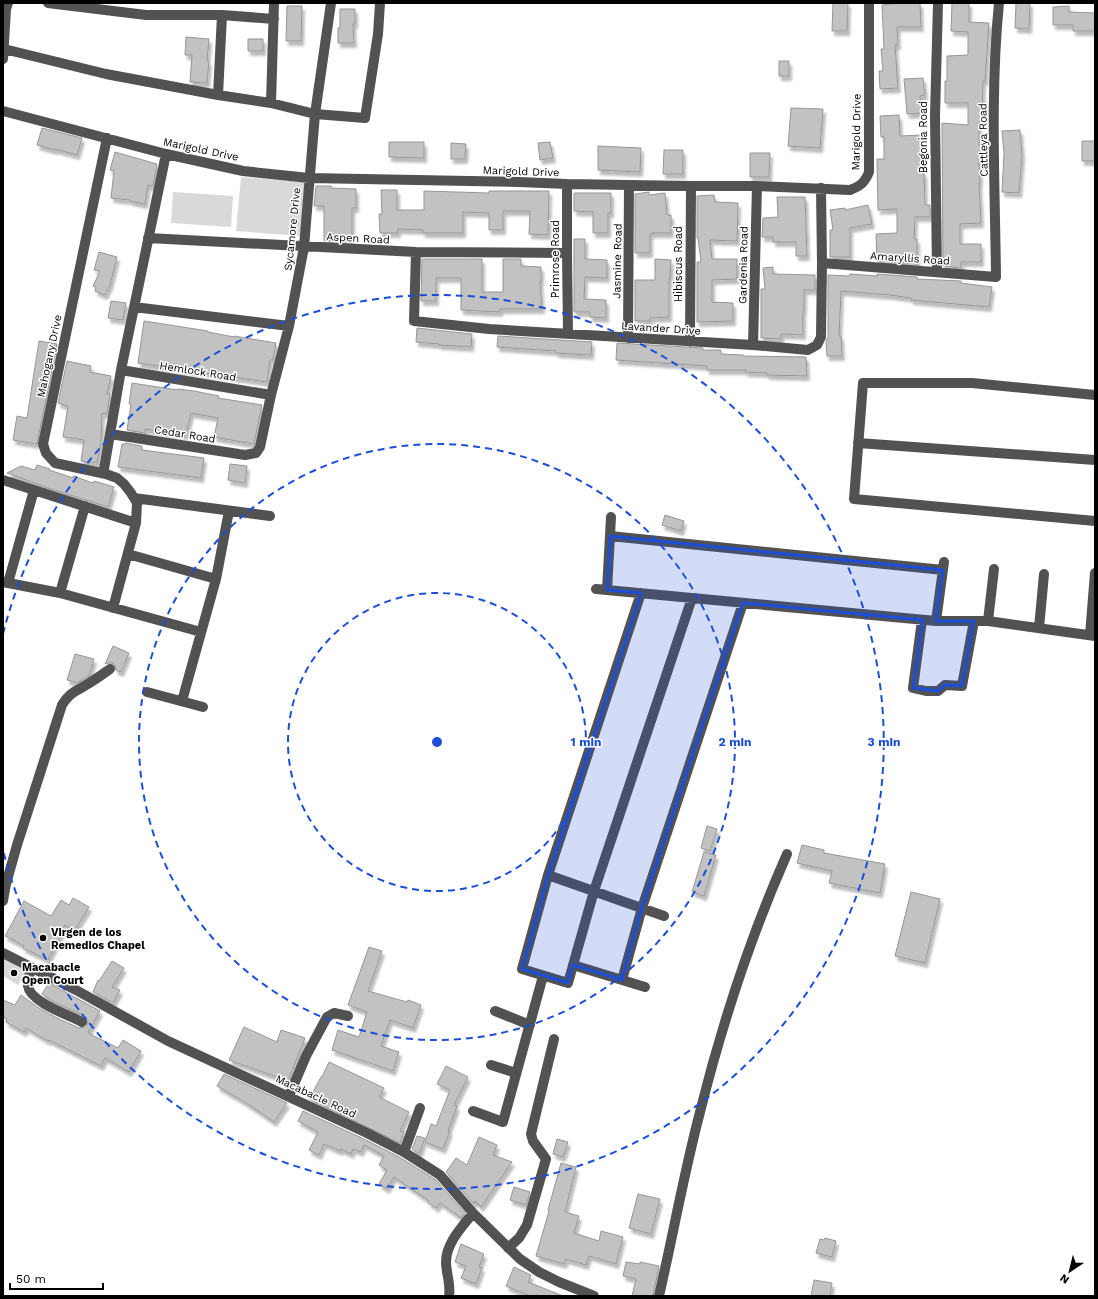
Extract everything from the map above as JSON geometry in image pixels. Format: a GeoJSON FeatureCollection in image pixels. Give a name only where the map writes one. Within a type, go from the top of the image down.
{"type":"FeatureCollection","features":[{"type":"Feature","properties":{"kind":"street"},"geometry":{"type":"LineString","coordinates":[[8,3],[6,9],[4,54],[218,95],[271,103],[315,114],[365,118],[378,34],[380,3]]}},
{"type":"Feature","properties":{"kind":"street"},"geometry":{"type":"LineString","coordinates":[[48,3],[146,16],[222,15],[274,19]]}},
{"type":"Feature","properties":{"kind":"street"},"geometry":{"type":"LineString","coordinates":[[271,103],[274,3]]}},
{"type":"Feature","properties":{"kind":"street","name":"Sycamore Drive"},"geometry":{"type":"LineString","coordinates":[[256,453],[260,447],[271,395],[289,326],[304,247],[315,114],[331,3]]}},
{"type":"Feature","properties":{"kind":"street","name":"Marigold Drive"},"geometry":{"type":"LineString","coordinates":[[3,111],[166,154],[243,170],[309,178],[567,184],[757,186],[850,190],[859,187],[866,181],[869,172],[869,3]]}},
{"type":"Feature","properties":{"kind":"street","name":"Begonia Road"},"geometry":{"type":"LineString","coordinates":[[937,272],[935,116],[938,3]]}},
{"type":"Feature","properties":{"kind":"street","name":"Cattleya Road"},"geometry":{"type":"LineString","coordinates":[[996,277],[995,87],[996,27],[999,3]]}},
{"type":"Feature","properties":{"kind":"street"},"geometry":{"type":"LineString","coordinates":[[218,95],[222,15]]}},
{"type":"Feature","properties":{"kind":"street","name":"Mahogany Drive"},"geometry":{"type":"LineString","coordinates":[[107,138],[44,444],[46,453],[55,463],[106,474],[117,478],[124,484],[134,498]]}},
{"type":"Feature","properties":{"kind":"street"},"geometry":{"type":"LineString","coordinates":[[104,469],[121,370],[166,154]]}},
{"type":"Feature","properties":{"kind":"street","name":"Primrose Road"},"geometry":{"type":"LineString","coordinates":[[567,184],[566,253],[568,334]]}},
{"type":"Feature","properties":{"kind":"street","name":"Jasmine Road"},"geometry":{"type":"LineString","coordinates":[[628,338],[629,185]]}},
{"type":"Feature","properties":{"kind":"street","name":"Hibiscus Road"},"geometry":{"type":"LineString","coordinates":[[690,342],[691,186]]}},
{"type":"Feature","properties":{"kind":"street","name":"Gardenia Road"},"geometry":{"type":"LineString","coordinates":[[753,345],[757,186]]}},
{"type":"Feature","properties":{"kind":"street","name":"Lavander Drive"},"geometry":{"type":"LineString","coordinates":[[416,252],[414,321],[488,329],[753,345],[808,350],[817,345],[821,337],[821,188]]}},
{"type":"Feature","properties":{"kind":"street","name":"Aspen Road"},"geometry":{"type":"LineString","coordinates":[[148,238],[416,252],[566,253]]}},
{"type":"Feature","properties":{"kind":"street","name":"Amaryllis Road"},"geometry":{"type":"LineString","coordinates":[[822,263],[996,277]]}},
{"type":"Feature","properties":{"kind":"street"},"geometry":{"type":"LineString","coordinates":[[134,307],[289,326]]}},
{"type":"Feature","properties":{"kind":"street","name":"Hemlock Road"},"geometry":{"type":"LineString","coordinates":[[121,370],[271,395]]}},
{"type":"Feature","properties":{"kind":"street"},"geometry":{"type":"LineString","coordinates":[[1095,395],[972,383],[863,383],[854,499],[1095,521]]}},
{"type":"Feature","properties":{"kind":"street","name":"Cedar Road"},"geometry":{"type":"LineString","coordinates":[[110,434],[245,456],[256,453]]}},
{"type":"Feature","properties":{"kind":"street"},"geometry":{"type":"LineString","coordinates":[[858,443],[1095,460]]}},
{"type":"Feature","properties":{"kind":"street"},"geometry":{"type":"LineString","coordinates":[[3,480],[136,523]]}},
{"type":"Feature","properties":{"kind":"street"},"geometry":{"type":"LineString","coordinates":[[34,490],[6,582],[60,593],[201,632]]}},
{"type":"Feature","properties":{"kind":"street"},"geometry":{"type":"LineString","coordinates":[[134,498],[270,516]]}},
{"type":"Feature","properties":{"kind":"street"},"geometry":{"type":"LineString","coordinates":[[113,608],[136,523],[137,503],[134,498]]}},
{"type":"Feature","properties":{"kind":"street"},"geometry":{"type":"LineString","coordinates":[[60,593],[85,506]]}},
{"type":"Feature","properties":{"kind":"street"},"geometry":{"type":"LineString","coordinates":[[182,701],[216,579],[229,511]]}},
{"type":"Feature","properties":{"kind":"street"},"geometry":{"type":"LineString","coordinates":[[607,590],[611,516]]}},
{"type":"Feature","properties":{"kind":"street"},"geometry":{"type":"LineString","coordinates":[[610,536],[943,566],[936,621]]}},
{"type":"Feature","properties":{"kind":"street"},"geometry":{"type":"LineString","coordinates":[[128,554],[216,579]]}},
{"type":"Feature","properties":{"kind":"street"},"geometry":{"type":"LineString","coordinates":[[988,621],[994,569]]}},
{"type":"Feature","properties":{"kind":"street"},"geometry":{"type":"LineString","coordinates":[[596,589],[922,620],[988,621],[1092,635],[1095,573]]}},
{"type":"Feature","properties":{"kind":"street"},"geometry":{"type":"LineString","coordinates":[[1039,628],[1044,574]]}},
{"type":"Feature","properties":{"kind":"street"},"geometry":{"type":"LineString","coordinates":[[641,593],[548,875],[522,969],[568,983],[594,892],[692,598]]}},
{"type":"Feature","properties":{"kind":"street"},"geometry":{"type":"LineString","coordinates":[[622,980],[642,908],[743,603]]}},
{"type":"Feature","properties":{"kind":"street"},"geometry":{"type":"LineString","coordinates":[[922,620],[914,688],[926,691],[938,691],[944,685],[962,686],[974,621]]}},
{"type":"Feature","properties":{"kind":"street"},"geometry":{"type":"LineString","coordinates":[[3,901],[6,884],[62,705],[72,692],[87,685],[110,668]]}},
{"type":"Feature","properties":{"kind":"street"},"geometry":{"type":"LineString","coordinates":[[147,692],[203,707]]}},
{"type":"Feature","properties":{"kind":"street"},"geometry":{"type":"LineString","coordinates":[[659,1296],[671,1247],[699,1114],[728,1009],[748,948],[787,854]]}},
{"type":"Feature","properties":{"kind":"street"},"geometry":{"type":"LineString","coordinates":[[548,875],[664,916]]}},
{"type":"Feature","properties":{"kind":"street","name":"Macabacle Road"},"geometry":{"type":"LineString","coordinates":[[3,953],[76,990],[168,1041],[289,1096],[404,1152],[440,1175],[473,1213],[520,1259],[539,1272],[594,1296]]}},
{"type":"Feature","properties":{"kind":"street"},"geometry":{"type":"LineString","coordinates":[[573,965],[645,987]]}},
{"type":"Feature","properties":{"kind":"street"},"geometry":{"type":"LineString","coordinates":[[31,967],[28,986],[35,998],[82,1022]]}},
{"type":"Feature","properties":{"kind":"street"},"geometry":{"type":"LineString","coordinates":[[472,1111],[503,1122],[543,976]]}},
{"type":"Feature","properties":{"kind":"street"},"geometry":{"type":"LineString","coordinates":[[495,1011],[530,1025]]}},
{"type":"Feature","properties":{"kind":"street"},"geometry":{"type":"LineString","coordinates":[[289,1096],[306,1056],[327,1017],[334,1013],[348,1016]]}},
{"type":"Feature","properties":{"kind":"street"},"geometry":{"type":"LineString","coordinates":[[508,1248],[518,1238],[527,1225],[546,1158],[533,1141],[531,1134],[554,1039]]}},
{"type":"Feature","properties":{"kind":"street"},"geometry":{"type":"LineString","coordinates":[[491,1065],[516,1073]]}},
{"type":"Feature","properties":{"kind":"street"},"geometry":{"type":"LineString","coordinates":[[404,1152],[420,1108]]}},
{"type":"Feature","properties":{"kind":"street"},"geometry":{"type":"LineString","coordinates":[[449,1296],[450,1290],[446,1261],[448,1248],[461,1227],[473,1213]]}},
{"type":"Feature","properties":{"kind":"highlighted area"},"geometry":{"type":"Polygon","coordinates":[[[610,536],[943,570],[936,621],[974,621],[962,686],[945,685],[938,691],[913,688],[922,620],[743,603],[642,908],[622,980],[573,965],[568,983],[522,969],[548,875],[641,593],[607,590],[610,536]]]}},
{"type":"Feature","properties":{"kind":"shaded area"},"geometry":{"type":"Polygon","coordinates":[[[241,177],[305,182],[301,236],[236,231],[241,177]]]}},
{"type":"Feature","properties":{"kind":"shaded area"},"geometry":{"type":"Polygon","coordinates":[[[173,192],[233,196],[231,227],[171,223],[173,192]]]}},
{"type":"Feature","properties":{"kind":"shaded area","name":"Macabacle Open Court"},"geometry":{"type":"Polygon","coordinates":[[[3,956],[27,971],[18,985],[3,976],[3,956]]]}},
{"type":"Feature","properties":{"kind":"building"},"geometry":{"type":"Polygon","coordinates":[[[833,3],[848,3],[847,31],[832,31],[833,3]]]}},
{"type":"Feature","properties":{"kind":"building"},"geometry":{"type":"Polygon","coordinates":[[[920,3],[921,27],[897,27],[898,45],[895,45],[898,88],[880,89],[879,71],[883,71],[881,49],[884,49],[882,5],[920,3]]]}},
{"type":"Feature","properties":{"kind":"building"},"geometry":{"type":"Polygon","coordinates":[[[952,3],[969,3],[969,22],[989,23],[985,81],[983,81],[982,122],[979,122],[979,145],[982,145],[981,161],[979,161],[981,223],[960,224],[960,244],[981,244],[981,262],[961,262],[961,268],[943,266],[942,123],[968,125],[968,103],[945,103],[947,56],[968,55],[968,32],[951,31],[952,3]]]}},
{"type":"Feature","properties":{"kind":"building"},"geometry":{"type":"Polygon","coordinates":[[[1016,3],[1030,3],[1029,29],[1015,28],[1016,3]]]}},
{"type":"Feature","properties":{"kind":"building"},"geometry":{"type":"Polygon","coordinates":[[[287,6],[302,6],[301,41],[286,41],[287,6]]]}},
{"type":"Feature","properties":{"kind":"building"},"geometry":{"type":"Polygon","coordinates":[[[1069,6],[1069,12],[1095,13],[1095,31],[1073,31],[1073,25],[1053,25],[1053,7],[1069,6]]]}},
{"type":"Feature","properties":{"kind":"building"},"geometry":{"type":"Polygon","coordinates":[[[340,9],[355,9],[355,24],[353,24],[354,43],[338,43],[340,9]]]}},
{"type":"Feature","properties":{"kind":"building"},"geometry":{"type":"Polygon","coordinates":[[[186,37],[209,39],[207,83],[190,82],[192,55],[185,55],[186,37]]]}},
{"type":"Feature","properties":{"kind":"building"},"geometry":{"type":"Polygon","coordinates":[[[248,39],[263,39],[263,51],[248,51],[248,39]]]}},
{"type":"Feature","properties":{"kind":"building"},"geometry":{"type":"Polygon","coordinates":[[[779,61],[789,61],[789,76],[779,76],[779,61]]]}},
{"type":"Feature","properties":{"kind":"building"},"geometry":{"type":"Polygon","coordinates":[[[923,78],[925,95],[920,96],[921,113],[907,114],[904,79],[923,78]]]}},
{"type":"Feature","properties":{"kind":"building"},"geometry":{"type":"Polygon","coordinates":[[[791,108],[823,109],[820,148],[788,146],[791,108]]]}},
{"type":"Feature","properties":{"kind":"building"},"geometry":{"type":"Polygon","coordinates":[[[899,115],[900,136],[922,135],[922,173],[924,173],[925,205],[930,205],[930,217],[915,217],[914,239],[917,239],[917,264],[877,261],[876,234],[897,233],[897,209],[878,210],[877,159],[884,159],[884,137],[881,137],[880,116],[899,115]]]}},
{"type":"Feature","properties":{"kind":"building"},"geometry":{"type":"Polygon","coordinates":[[[42,128],[82,138],[77,155],[37,145],[42,128]]]}},
{"type":"Feature","properties":{"kind":"building"},"geometry":{"type":"Polygon","coordinates":[[[1020,130],[1022,156],[1019,193],[1002,192],[1004,153],[1002,131],[1020,130]]]}},
{"type":"Feature","properties":{"kind":"building"},"geometry":{"type":"Polygon","coordinates":[[[1082,141],[1095,141],[1095,161],[1082,161],[1082,141]]]}},
{"type":"Feature","properties":{"kind":"building"},"geometry":{"type":"Polygon","coordinates":[[[389,142],[424,142],[424,158],[389,157],[389,142]]]}},
{"type":"Feature","properties":{"kind":"building"},"geometry":{"type":"Polygon","coordinates":[[[550,142],[553,158],[540,160],[538,143],[550,142]]]}},
{"type":"Feature","properties":{"kind":"building"},"geometry":{"type":"Polygon","coordinates":[[[451,143],[466,144],[465,159],[451,159],[451,143]]]}},
{"type":"Feature","properties":{"kind":"building"},"geometry":{"type":"Polygon","coordinates":[[[598,146],[641,148],[640,172],[598,170],[598,146]]]}},
{"type":"Feature","properties":{"kind":"building"},"geometry":{"type":"Polygon","coordinates":[[[664,150],[683,150],[683,174],[663,174],[664,150]]]}},
{"type":"Feature","properties":{"kind":"building"},"geometry":{"type":"Polygon","coordinates":[[[115,152],[157,164],[153,186],[148,185],[145,204],[130,200],[111,198],[114,171],[110,170],[115,152]]]}},
{"type":"Feature","properties":{"kind":"building"},"geometry":{"type":"Polygon","coordinates":[[[750,153],[770,153],[769,177],[750,177],[750,153]]]}},
{"type":"Feature","properties":{"kind":"building"},"geometry":{"type":"Polygon","coordinates":[[[316,186],[356,189],[356,208],[352,208],[352,241],[324,241],[324,206],[314,206],[316,186]]]}},
{"type":"Feature","properties":{"kind":"building"},"geometry":{"type":"Polygon","coordinates":[[[381,190],[397,190],[397,210],[424,210],[424,191],[489,193],[489,191],[549,191],[548,235],[529,234],[530,211],[503,211],[503,230],[489,230],[489,213],[463,212],[463,233],[423,233],[423,230],[398,229],[398,233],[380,233],[379,214],[382,214],[381,190]]]}},
{"type":"Feature","properties":{"kind":"building"},"geometry":{"type":"Polygon","coordinates":[[[649,192],[649,195],[665,193],[667,215],[671,215],[671,233],[650,234],[650,253],[635,253],[635,194],[649,192]]]}},
{"type":"Feature","properties":{"kind":"building"},"geometry":{"type":"Polygon","coordinates":[[[574,193],[611,193],[611,213],[608,213],[608,233],[593,233],[593,212],[574,211],[574,193]]]}},
{"type":"Feature","properties":{"kind":"building"},"geometry":{"type":"Polygon","coordinates":[[[714,195],[715,202],[738,203],[737,241],[710,240],[712,259],[737,259],[737,279],[712,280],[712,302],[733,303],[733,321],[697,322],[697,262],[701,262],[697,238],[697,196],[714,195]]]}},
{"type":"Feature","properties":{"kind":"building"},"geometry":{"type":"Polygon","coordinates":[[[777,197],[805,197],[807,256],[796,256],[796,242],[773,242],[773,237],[762,237],[763,218],[778,217],[777,197]]]}},
{"type":"Feature","properties":{"kind":"building"},"geometry":{"type":"Polygon","coordinates":[[[868,205],[872,224],[850,228],[850,257],[830,257],[830,230],[833,230],[830,210],[845,208],[845,210],[868,205]]]}},
{"type":"Feature","properties":{"kind":"building"},"geometry":{"type":"Polygon","coordinates":[[[574,239],[585,239],[585,259],[607,260],[607,278],[585,277],[584,299],[606,300],[606,318],[590,317],[590,312],[574,312],[574,239]]]}},
{"type":"Feature","properties":{"kind":"building"},"geometry":{"type":"Polygon","coordinates":[[[99,252],[117,257],[110,285],[105,295],[95,291],[96,287],[93,286],[100,271],[94,270],[99,252]]]}},
{"type":"Feature","properties":{"kind":"building"},"geometry":{"type":"Polygon","coordinates":[[[422,259],[482,259],[482,292],[503,292],[503,259],[521,259],[521,266],[541,267],[540,282],[542,309],[500,309],[500,312],[461,310],[461,278],[436,278],[436,301],[421,301],[422,259]]]}},
{"type":"Feature","properties":{"kind":"building"},"geometry":{"type":"Polygon","coordinates":[[[655,259],[671,260],[669,278],[669,317],[650,318],[650,321],[635,321],[635,280],[655,280],[655,259]]]}},
{"type":"Feature","properties":{"kind":"building"},"geometry":{"type":"Polygon","coordinates":[[[773,267],[773,274],[815,275],[815,290],[804,290],[803,335],[781,334],[781,339],[761,338],[761,289],[765,289],[763,268],[773,267]]]}},
{"type":"Feature","properties":{"kind":"building"},"geometry":{"type":"Polygon","coordinates":[[[850,274],[877,276],[877,274],[917,277],[917,279],[961,281],[961,283],[992,287],[989,307],[911,300],[911,298],[890,295],[841,291],[839,336],[841,336],[842,356],[827,356],[828,275],[849,276],[850,274]]]}},
{"type":"Feature","properties":{"kind":"building"},"geometry":{"type":"Polygon","coordinates":[[[111,301],[126,303],[123,320],[108,318],[111,301]]]}},
{"type":"Feature","properties":{"kind":"building"},"geometry":{"type":"Polygon","coordinates":[[[144,321],[276,343],[273,360],[270,360],[267,382],[138,363],[144,321]]]}},
{"type":"Feature","properties":{"kind":"building"},"geometry":{"type":"Polygon","coordinates":[[[417,328],[472,334],[471,347],[416,342],[417,328]]]}},
{"type":"Feature","properties":{"kind":"building"},"geometry":{"type":"Polygon","coordinates":[[[498,336],[592,342],[591,355],[497,347],[498,336]]]}},
{"type":"Feature","properties":{"kind":"building"},"geometry":{"type":"Polygon","coordinates":[[[39,341],[57,344],[37,444],[13,440],[17,416],[27,418],[39,341]]]}},
{"type":"Feature","properties":{"kind":"building"},"geometry":{"type":"Polygon","coordinates":[[[617,343],[703,348],[703,350],[721,350],[721,354],[743,356],[806,357],[807,376],[767,375],[767,373],[745,372],[746,370],[707,370],[707,366],[616,360],[617,343]]]}},
{"type":"Feature","properties":{"kind":"building"},"geometry":{"type":"Polygon","coordinates":[[[67,361],[91,366],[90,372],[111,376],[107,394],[110,394],[107,414],[102,413],[101,442],[97,463],[81,461],[84,440],[63,437],[68,406],[58,403],[67,361]]]}},
{"type":"Feature","properties":{"kind":"building"},"geometry":{"type":"Polygon","coordinates":[[[132,383],[194,391],[219,396],[218,398],[262,405],[254,444],[214,437],[218,418],[191,413],[186,435],[145,429],[145,433],[127,430],[131,404],[129,404],[132,383]]]}},
{"type":"Feature","properties":{"kind":"building"},"geometry":{"type":"Polygon","coordinates":[[[125,443],[142,446],[142,450],[204,458],[201,478],[118,467],[122,444],[125,443]]]}},
{"type":"Feature","properties":{"kind":"building"},"geometry":{"type":"Polygon","coordinates":[[[230,464],[247,466],[245,483],[228,480],[230,464]]]}},
{"type":"Feature","properties":{"kind":"building"},"geometry":{"type":"Polygon","coordinates":[[[37,465],[73,478],[73,476],[93,483],[94,481],[114,487],[108,507],[7,473],[21,466],[35,470],[37,465]]]}},
{"type":"Feature","properties":{"kind":"building"},"geometry":{"type":"Polygon","coordinates":[[[665,515],[684,521],[681,531],[662,525],[665,515]]]}},
{"type":"Feature","properties":{"kind":"building"},"geometry":{"type":"Polygon","coordinates":[[[113,646],[129,653],[121,672],[116,670],[113,663],[105,664],[113,646]]]}},
{"type":"Feature","properties":{"kind":"building"},"geometry":{"type":"Polygon","coordinates":[[[75,654],[94,659],[89,676],[77,683],[67,680],[75,654]]]}},
{"type":"Feature","properties":{"kind":"building"},"geometry":{"type":"Polygon","coordinates":[[[707,826],[717,829],[710,851],[701,848],[707,826]]]}},
{"type":"Feature","properties":{"kind":"building"},"geometry":{"type":"Polygon","coordinates":[[[802,845],[824,850],[824,853],[885,864],[880,893],[829,883],[832,871],[797,863],[802,845]]]}},
{"type":"Feature","properties":{"kind":"building"},"geometry":{"type":"Polygon","coordinates":[[[704,852],[716,855],[704,896],[692,892],[704,852]]]}},
{"type":"Feature","properties":{"kind":"building"},"geometry":{"type":"Polygon","coordinates":[[[911,892],[940,899],[925,963],[895,956],[911,892]]]}},
{"type":"Feature","properties":{"kind":"building"},"geometry":{"type":"Polygon","coordinates":[[[73,898],[89,907],[74,931],[65,925],[48,960],[23,948],[24,946],[5,936],[24,901],[51,916],[61,900],[69,905],[73,898]]]}},
{"type":"Feature","properties":{"kind":"building"},"geometry":{"type":"Polygon","coordinates":[[[369,947],[382,951],[368,991],[407,1002],[408,1000],[421,1005],[413,1028],[390,1020],[381,1046],[399,1052],[393,1071],[332,1050],[338,1030],[359,1037],[367,1012],[348,1005],[369,947]]]}},
{"type":"Feature","properties":{"kind":"building"},"geometry":{"type":"Polygon","coordinates":[[[112,961],[124,968],[112,987],[120,990],[113,1003],[93,992],[98,980],[99,981],[112,961]]]}},
{"type":"Feature","properties":{"kind":"building"},"geometry":{"type":"Polygon","coordinates":[[[49,983],[100,1011],[88,1033],[118,1048],[123,1040],[141,1051],[129,1072],[105,1058],[101,1066],[49,1040],[48,1041],[26,1028],[24,1032],[6,1022],[7,1019],[3,1017],[3,1000],[15,1005],[21,995],[39,1008],[57,1018],[79,1028],[86,1027],[88,1022],[85,1016],[54,1002],[42,994],[49,983]]]}},
{"type":"Feature","properties":{"kind":"building"},"geometry":{"type":"Polygon","coordinates":[[[244,1027],[277,1042],[281,1030],[305,1038],[288,1081],[229,1060],[244,1027]]]}},
{"type":"Feature","properties":{"kind":"building"},"geometry":{"type":"Polygon","coordinates":[[[329,1062],[384,1088],[379,1097],[409,1112],[400,1131],[404,1132],[400,1143],[309,1099],[329,1062]]]}},
{"type":"Feature","properties":{"kind":"building"},"geometry":{"type":"Polygon","coordinates":[[[446,1066],[468,1077],[454,1105],[457,1106],[443,1149],[425,1142],[431,1124],[436,1126],[450,1090],[437,1084],[446,1066]]]}},
{"type":"Feature","properties":{"kind":"building"},"geometry":{"type":"Polygon","coordinates":[[[224,1074],[287,1103],[274,1122],[217,1086],[224,1074]]]}},
{"type":"Feature","properties":{"kind":"building"},"geometry":{"type":"Polygon","coordinates":[[[303,1111],[401,1158],[436,1180],[465,1213],[461,1218],[440,1203],[436,1208],[428,1202],[429,1201],[394,1177],[387,1189],[379,1184],[387,1170],[379,1165],[384,1156],[364,1145],[361,1152],[353,1149],[351,1154],[341,1149],[340,1151],[324,1144],[319,1155],[309,1150],[318,1132],[298,1121],[303,1111]]]}},
{"type":"Feature","properties":{"kind":"building"},"geometry":{"type":"Polygon","coordinates":[[[417,1136],[425,1138],[419,1154],[412,1149],[417,1136]]]}},
{"type":"Feature","properties":{"kind":"building"},"geometry":{"type":"Polygon","coordinates":[[[479,1137],[497,1145],[493,1155],[512,1162],[481,1207],[475,1201],[474,1204],[446,1172],[456,1158],[467,1165],[479,1137]]]}},
{"type":"Feature","properties":{"kind":"building"},"geometry":{"type":"Polygon","coordinates":[[[557,1139],[568,1142],[563,1157],[553,1154],[557,1139]]]}},
{"type":"Feature","properties":{"kind":"building"},"geometry":{"type":"Polygon","coordinates":[[[561,1163],[576,1167],[565,1212],[579,1216],[574,1233],[599,1241],[601,1231],[623,1237],[616,1264],[589,1256],[586,1265],[566,1259],[564,1264],[536,1256],[561,1163]]]}},
{"type":"Feature","properties":{"kind":"building"},"geometry":{"type":"Polygon","coordinates":[[[514,1187],[530,1192],[526,1205],[510,1200],[514,1187]]]}},
{"type":"Feature","properties":{"kind":"building"},"geometry":{"type":"Polygon","coordinates":[[[638,1194],[660,1199],[651,1234],[629,1228],[638,1194]]]}},
{"type":"Feature","properties":{"kind":"building"},"geometry":{"type":"Polygon","coordinates":[[[825,1238],[836,1241],[832,1257],[816,1253],[820,1239],[824,1240],[825,1238]]]}},
{"type":"Feature","properties":{"kind":"building"},"geometry":{"type":"Polygon","coordinates":[[[461,1244],[484,1254],[479,1267],[482,1268],[476,1284],[461,1278],[466,1266],[455,1262],[461,1244]]]}},
{"type":"Feature","properties":{"kind":"building"},"geometry":{"type":"Polygon","coordinates":[[[626,1262],[640,1264],[640,1262],[659,1266],[653,1296],[632,1296],[636,1279],[623,1276],[626,1262]]]}},
{"type":"Feature","properties":{"kind":"building"},"geometry":{"type":"Polygon","coordinates":[[[514,1267],[531,1275],[528,1282],[563,1296],[530,1296],[506,1286],[514,1267]]]}},
{"type":"Feature","properties":{"kind":"building"},"geometry":{"type":"Polygon","coordinates":[[[814,1280],[832,1283],[830,1296],[811,1296],[814,1280]]]}},
{"type":"Feature","properties":{"kind":"place","name":"Virgen de los Remedios Chapel"},"geometry":{"type":"Point","coordinates":[43,938]}},
{"type":"Feature","properties":{"kind":"place","name":"Macabacle Open Court"},"geometry":{"type":"Point","coordinates":[14,973]}}]}
